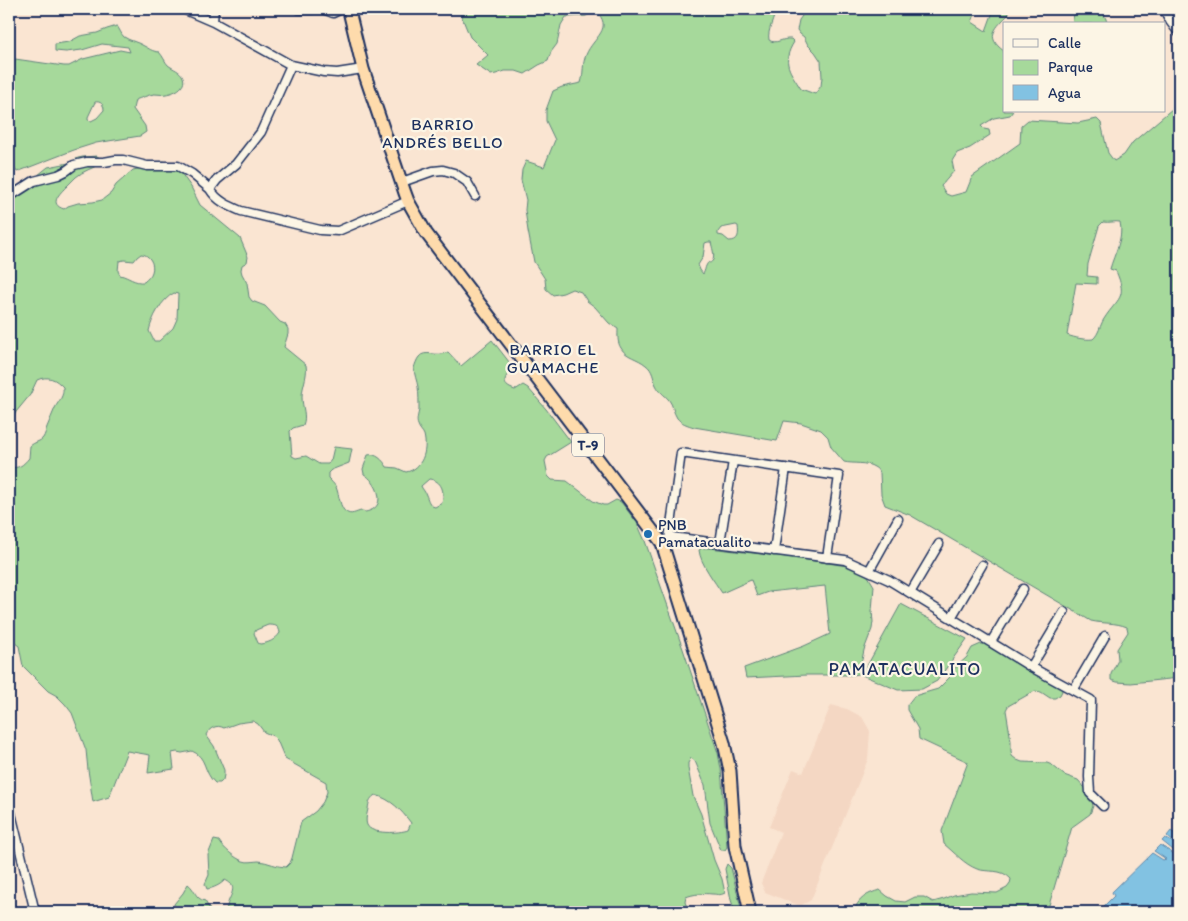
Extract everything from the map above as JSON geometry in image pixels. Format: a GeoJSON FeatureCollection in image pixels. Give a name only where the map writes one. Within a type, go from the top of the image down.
{"type":"FeatureCollection","features":[{"type":"Feature","properties":{"kind":"highway","name":"T-9"},"geometry":{"type":"LineString","coordinates":[[350,9],[363,69],[408,202],[426,233],[665,541],[724,743],[730,771],[735,846],[750,912]]}},
{"type":"Feature","properties":{"kind":"street"},"geometry":{"type":"LineString","coordinates":[[183,9],[213,22],[291,65],[337,73],[363,69]]}},
{"type":"Feature","properties":{"kind":"street"},"geometry":{"type":"LineString","coordinates":[[213,22],[214,9]]}},
{"type":"Feature","properties":{"kind":"street"},"geometry":{"type":"LineString","coordinates":[[299,9],[312,9]]}},
{"type":"Feature","properties":{"kind":"street"},"geometry":{"type":"LineString","coordinates":[[323,9],[333,13],[341,9]]}},
{"type":"Feature","properties":{"kind":"street"},"geometry":{"type":"LineString","coordinates":[[1164,9],[1179,33]]}},
{"type":"Feature","properties":{"kind":"street"},"geometry":{"type":"LineString","coordinates":[[210,189],[236,164],[261,132],[291,65]]}},
{"type":"Feature","properties":{"kind":"street"},"geometry":{"type":"LineString","coordinates":[[9,197],[34,181],[58,175],[74,166],[87,162],[123,160],[147,166],[178,166],[192,174],[210,189],[214,196],[240,211],[320,230],[338,231],[408,202]]}},
{"type":"Feature","properties":{"kind":"street"},"geometry":{"type":"LineString","coordinates":[[402,182],[433,171],[442,170],[454,174],[467,182],[475,196]]}},
{"type":"Feature","properties":{"kind":"street"},"geometry":{"type":"LineString","coordinates":[[665,541],[681,453],[839,476],[827,558]]}},
{"type":"Feature","properties":{"kind":"street"},"geometry":{"type":"LineString","coordinates":[[720,543],[733,461]]}},
{"type":"Feature","properties":{"kind":"street"},"geometry":{"type":"LineString","coordinates":[[774,551],[786,468]]}},
{"type":"Feature","properties":{"kind":"street"},"geometry":{"type":"LineString","coordinates":[[869,571],[898,519]]}},
{"type":"Feature","properties":{"kind":"street"},"geometry":{"type":"LineString","coordinates":[[665,541],[672,536],[845,560],[889,580],[1031,667],[1091,700],[1090,793],[1103,806]]}},
{"type":"Feature","properties":{"kind":"street"},"geometry":{"type":"LineString","coordinates":[[910,593],[939,544]]}},
{"type":"Feature","properties":{"kind":"street"},"geometry":{"type":"LineString","coordinates":[[951,618],[982,565]]}},
{"type":"Feature","properties":{"kind":"street"},"geometry":{"type":"LineString","coordinates":[[991,642],[1023,589]]}},
{"type":"Feature","properties":{"kind":"street"},"geometry":{"type":"LineString","coordinates":[[1031,667],[1064,612]]}},
{"type":"Feature","properties":{"kind":"street"},"geometry":{"type":"LineString","coordinates":[[1074,690],[1105,636]]}},
{"type":"Feature","properties":{"kind":"street"},"geometry":{"type":"LineString","coordinates":[[9,805],[35,912]]}},
{"type":"Feature","properties":{"kind":"shaded area"},"geometry":{"type":"Polygon","coordinates":[[[831,705],[847,709],[862,717],[870,731],[868,759],[811,900],[800,906],[765,892],[761,883],[781,832],[769,827],[793,769],[803,773],[831,705]]]}},
{"type":"Feature","properties":{"kind":"green space"},"geometry":{"type":"Polygon","coordinates":[[[428,9],[775,9],[769,32],[769,40],[774,42],[791,39],[794,42],[788,56],[791,72],[801,89],[815,94],[821,86],[821,61],[797,30],[799,20],[807,9],[977,9],[972,22],[986,31],[994,9],[1007,10],[1009,14],[996,28],[993,37],[1003,50],[1003,112],[1012,112],[1010,115],[994,118],[981,126],[989,130],[990,135],[970,148],[957,153],[952,161],[954,171],[941,186],[946,194],[951,196],[966,192],[972,177],[1020,143],[1021,126],[1028,120],[1078,123],[1097,119],[1101,123],[1108,153],[1114,161],[1124,155],[1133,142],[1179,103],[1179,678],[1131,683],[1111,680],[1111,674],[1118,660],[1117,649],[1128,632],[1127,627],[1091,621],[910,515],[885,505],[881,494],[880,473],[877,469],[867,464],[844,462],[831,447],[828,437],[821,430],[801,423],[784,421],[777,441],[694,427],[679,420],[670,402],[656,385],[650,369],[623,351],[619,343],[618,329],[609,323],[587,301],[581,292],[572,289],[553,295],[546,289],[545,279],[534,262],[528,231],[525,210],[526,200],[521,180],[522,170],[526,161],[544,167],[555,140],[546,121],[546,110],[553,91],[581,83],[586,55],[603,28],[601,17],[595,10],[586,16],[566,17],[561,25],[557,44],[551,52],[548,61],[525,74],[516,71],[505,71],[491,75],[476,65],[488,55],[470,37],[459,10],[435,14],[428,9]],[[1103,222],[1099,226],[1088,264],[1087,276],[1097,277],[1097,284],[1076,283],[1067,335],[1093,339],[1104,319],[1120,297],[1120,280],[1116,271],[1110,269],[1120,240],[1120,222],[1103,222]],[[738,226],[721,228],[718,235],[723,236],[729,241],[735,240],[738,235],[738,226]],[[711,242],[705,243],[703,257],[698,265],[703,274],[707,264],[714,258],[711,242]]]}},
{"type":"Feature","properties":{"kind":"green space"},"geometry":{"type":"Polygon","coordinates":[[[1075,9],[1101,9],[1107,22],[1072,22],[1075,9]]]}},
{"type":"Feature","properties":{"kind":"green space"},"geometry":{"type":"Polygon","coordinates":[[[117,26],[124,37],[159,52],[168,65],[182,75],[183,84],[179,89],[172,92],[152,94],[135,100],[133,109],[145,126],[146,132],[140,136],[96,143],[17,172],[9,160],[9,70],[14,71],[15,59],[69,66],[83,59],[120,50],[130,52],[128,47],[102,44],[82,50],[55,51],[55,44],[69,42],[80,36],[117,26]],[[95,102],[88,117],[88,120],[91,121],[97,118],[104,110],[100,103],[95,102]]]}},
{"type":"Feature","properties":{"kind":"green space"},"geometry":{"type":"Polygon","coordinates":[[[97,156],[102,159],[101,164],[79,175],[64,189],[56,201],[59,207],[64,209],[78,203],[102,200],[133,170],[163,161],[176,166],[191,187],[200,205],[240,238],[248,257],[241,270],[247,283],[249,297],[252,301],[265,306],[280,322],[285,324],[288,334],[284,347],[306,365],[302,397],[304,422],[303,425],[290,431],[292,456],[296,458],[306,456],[319,464],[328,464],[334,447],[352,449],[349,463],[328,473],[328,478],[336,487],[342,508],[348,513],[369,511],[378,504],[379,499],[376,487],[364,474],[363,469],[368,455],[374,455],[379,458],[387,467],[397,468],[406,472],[412,470],[420,463],[424,453],[425,441],[424,435],[417,423],[419,392],[414,368],[419,357],[425,354],[444,354],[448,352],[461,366],[492,340],[513,367],[505,380],[507,386],[515,390],[523,385],[528,388],[571,442],[547,457],[545,461],[548,476],[552,480],[567,481],[593,501],[603,505],[616,500],[621,502],[637,523],[645,541],[718,753],[727,847],[725,850],[721,850],[710,823],[705,785],[695,761],[691,758],[688,768],[693,796],[701,814],[725,893],[720,895],[699,894],[686,897],[685,902],[689,912],[225,912],[232,891],[231,884],[225,880],[217,886],[207,889],[205,884],[209,875],[208,855],[214,840],[219,841],[230,853],[243,861],[259,861],[286,867],[292,858],[301,822],[316,811],[323,802],[327,792],[326,782],[285,759],[277,740],[264,732],[253,721],[238,723],[224,728],[213,727],[206,735],[214,746],[224,770],[223,780],[220,783],[215,783],[211,779],[203,761],[192,751],[172,753],[174,769],[148,773],[150,755],[127,751],[109,797],[93,802],[86,750],[72,713],[57,696],[48,691],[23,666],[19,646],[11,640],[9,623],[9,466],[15,467],[25,463],[29,458],[30,446],[43,438],[54,410],[62,396],[63,387],[52,379],[37,380],[30,395],[16,412],[9,425],[9,291],[11,279],[9,264],[9,211],[12,196],[48,167],[69,163],[83,157],[97,156]],[[144,254],[137,257],[134,261],[119,261],[118,271],[120,275],[137,282],[144,282],[153,269],[152,263],[144,254]],[[174,293],[169,296],[158,310],[150,326],[149,331],[154,341],[159,341],[173,328],[177,319],[178,294],[174,293]],[[429,479],[421,486],[432,506],[435,507],[442,503],[443,491],[440,484],[429,479]],[[268,625],[256,630],[254,633],[260,644],[272,641],[280,633],[274,625],[268,625]],[[375,795],[369,803],[366,819],[367,825],[370,828],[380,832],[408,830],[411,823],[395,806],[381,797],[375,795]]]}},
{"type":"Feature","properties":{"kind":"green space"},"geometry":{"type":"Polygon","coordinates":[[[702,548],[796,558],[847,566],[868,576],[874,586],[873,622],[859,674],[746,678],[744,668],[804,646],[830,634],[825,586],[768,592],[757,596],[751,580],[722,593],[702,561],[699,550],[702,548]]]}},
{"type":"Feature","properties":{"kind":"green space"},"geometry":{"type":"Polygon","coordinates":[[[901,604],[967,639],[937,681],[922,689],[898,690],[862,675],[901,604]]]}},
{"type":"Feature","properties":{"kind":"green space"},"geometry":{"type":"Polygon","coordinates":[[[986,644],[996,649],[1061,686],[1062,691],[1060,695],[1055,698],[1050,698],[1041,692],[1035,691],[1008,706],[1006,710],[1012,756],[1022,762],[1052,765],[1064,775],[1078,780],[1092,801],[1093,806],[1090,814],[1072,827],[1047,912],[854,912],[855,907],[864,897],[880,890],[896,901],[905,902],[915,897],[924,897],[933,902],[971,892],[997,893],[1007,888],[1010,884],[1011,879],[1003,873],[972,867],[944,844],[942,831],[968,762],[919,739],[918,729],[907,710],[907,705],[914,696],[938,689],[950,677],[955,668],[967,657],[972,648],[986,644]]]}},
{"type":"Feature","properties":{"kind":"green space"},"geometry":{"type":"Polygon","coordinates":[[[727,864],[731,868],[742,912],[735,912],[731,900],[725,869],[727,864]]]}},
{"type":"Feature","properties":{"kind":"green space"},"geometry":{"type":"Polygon","coordinates":[[[188,884],[201,900],[205,901],[211,912],[175,912],[174,904],[188,884]]]}},
{"type":"Feature","properties":{"kind":"water"},"geometry":{"type":"Polygon","coordinates":[[[1171,831],[1179,837],[1179,912],[1103,912],[1104,906],[1114,896],[1112,892],[1152,853],[1163,860],[1166,859],[1154,851],[1160,845],[1177,856],[1178,854],[1162,841],[1165,838],[1177,845],[1167,836],[1171,831]]]}},
{"type":"Feature","properties":{"kind":"place","name":"PNB Pamatacualito"},"geometry":{"type":"Point","coordinates":[648,534]}},
{"type":"Feature","properties":{"kind":"district","name":"BARRIO ANDRÉS BELLO"},"geometry":{"type":"Point","coordinates":[443,133]}},
{"type":"Feature","properties":{"kind":"district","name":"BARRIO EL GUAMACHE"},"geometry":{"type":"Point","coordinates":[553,358]}},
{"type":"Feature","properties":{"kind":"district","name":"PAMATACUALITO"},"geometry":{"type":"Point","coordinates":[905,669]}}]}
